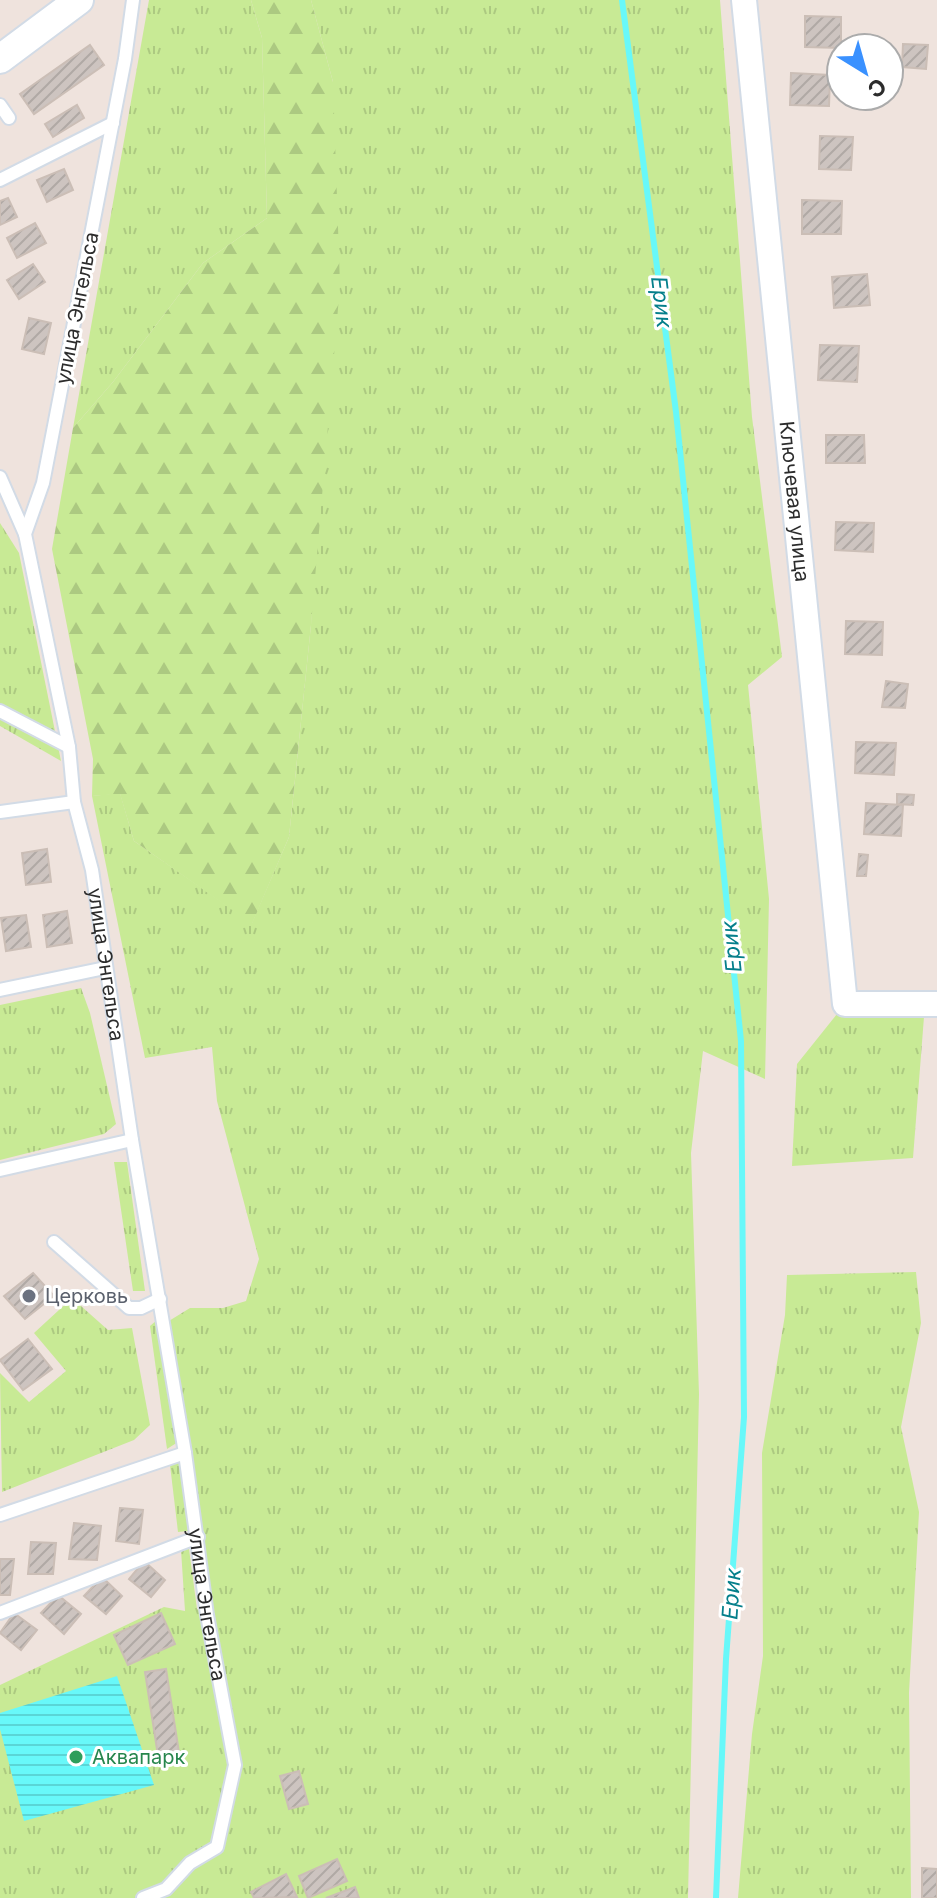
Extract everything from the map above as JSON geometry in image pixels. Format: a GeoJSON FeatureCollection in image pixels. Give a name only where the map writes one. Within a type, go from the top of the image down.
{"type":"FeatureCollection","features":[{"type":"Feature","properties":{"kind":"street"},"geometry":{"type":"LineString","coordinates":[[0,59],[79,0]]}},
{"type":"Feature","properties":{"kind":"street","name":"Ключевая улица"},"geometry":{"type":"LineString","coordinates":[[744,0],[845,1004],[937,1004]]}},
{"type":"Feature","properties":{"kind":"lane","name":"улица Энгельса"},"geometry":{"type":"LineString","coordinates":[[133,0],[113,123],[43,483],[25,534],[69,747],[74,802],[92,870],[132,1140],[198,1537],[207,1615],[235,1765],[217,1847],[190,1863],[166,1889],[143,1898]]}},
{"type":"Feature","properties":{"kind":"lane"},"geometry":{"type":"LineString","coordinates":[[0,105],[9,118]]}},
{"type":"Feature","properties":{"kind":"lane"},"geometry":{"type":"LineString","coordinates":[[0,180],[113,123]]}},
{"type":"Feature","properties":{"kind":"lane"},"geometry":{"type":"LineString","coordinates":[[0,477],[25,534]]}},
{"type":"Feature","properties":{"kind":"lane"},"geometry":{"type":"LineString","coordinates":[[0,711],[69,747]]}},
{"type":"Feature","properties":{"kind":"lane"},"geometry":{"type":"LineString","coordinates":[[0,812],[74,802]]}},
{"type":"Feature","properties":{"kind":"lane"},"geometry":{"type":"LineString","coordinates":[[0,990],[105,968]]}},
{"type":"Feature","properties":{"kind":"lane"},"geometry":{"type":"LineString","coordinates":[[0,1170],[132,1140]]}},
{"type":"Feature","properties":{"kind":"lane"},"geometry":{"type":"LineString","coordinates":[[54,1242],[129,1308],[141,1308],[160,1299]]}},
{"type":"Feature","properties":{"kind":"lane"},"geometry":{"type":"LineString","coordinates":[[0,1515],[185,1453]]}},
{"type":"Feature","properties":{"kind":"lane"},"geometry":{"type":"LineString","coordinates":[[0,1613],[198,1537]]}},
{"type":"Feature","properties":{"kind":"green space"},"geometry":{"type":"Polygon","coordinates":[[[149,0],[251,0],[262,38],[267,218],[203,263],[113,382],[73,428],[149,0]]]}},
{"type":"Feature","properties":{"kind":"green space"},"geometry":{"type":"Polygon","coordinates":[[[251,0],[311,0],[333,82],[340,285],[311,625],[289,837],[252,924],[134,841],[120,794],[92,796],[93,759],[52,549],[73,428],[113,382],[203,263],[267,218],[262,38],[251,0]]]}},
{"type":"Feature","properties":{"kind":"green space"},"geometry":{"type":"Polygon","coordinates":[[[311,0],[720,0],[752,417],[782,657],[748,685],[769,899],[765,1079],[703,1051],[691,1153],[699,1394],[688,1898],[0,1898],[0,1685],[164,1607],[185,1611],[181,1550],[189,1549],[197,1609],[206,1614],[164,1324],[190,1308],[223,1308],[246,1301],[259,1259],[217,1101],[212,1047],[145,1058],[92,796],[120,793],[134,841],[252,923],[289,837],[311,625],[333,82],[311,0]]]}},
{"type":"Feature","properties":{"kind":"green space"},"geometry":{"type":"Polygon","coordinates":[[[0,523],[19,553],[61,761],[0,726],[0,523]]]}},
{"type":"Feature","properties":{"kind":"green space"},"geometry":{"type":"Polygon","coordinates":[[[81,988],[90,1013],[116,1124],[104,1134],[0,1160],[0,1005],[81,988]]]}},
{"type":"Feature","properties":{"kind":"green space"},"geometry":{"type":"Polygon","coordinates":[[[845,1004],[925,1004],[913,1158],[792,1166],[797,1064],[845,1004]]]}},
{"type":"Feature","properties":{"kind":"green space"},"geometry":{"type":"Polygon","coordinates":[[[114,1162],[127,1162],[145,1291],[133,1291],[114,1162]]]}},
{"type":"Feature","properties":{"kind":"green space"},"geometry":{"type":"Polygon","coordinates":[[[916,1272],[921,1323],[901,1427],[919,1512],[909,1693],[911,1898],[738,1898],[752,1734],[763,1656],[762,1453],[785,1315],[787,1275],[916,1272]]]}},
{"type":"Feature","properties":{"kind":"green space"},"geometry":{"type":"Polygon","coordinates":[[[72,1298],[108,1330],[132,1328],[150,1425],[134,1440],[2,1492],[0,1373],[29,1402],[66,1371],[34,1333],[72,1298]]]}},
{"type":"Feature","properties":{"kind":"green space"},"geometry":{"type":"Polygon","coordinates":[[[157,1320],[178,1442],[167,1449],[150,1326],[157,1320]]]}},
{"type":"Feature","properties":{"kind":"green space"},"geometry":{"type":"Polygon","coordinates":[[[180,1461],[188,1531],[178,1532],[170,1465],[180,1461]]]}},
{"type":"Feature","properties":{"kind":"water","name":"Аквапарк"},"geometry":{"type":"Polygon","coordinates":[[[117,1676],[154,1785],[24,1821],[0,1729],[0,1713],[117,1676]]]}},
{"type":"Feature","properties":{"kind":"building"},"geometry":{"type":"Polygon","coordinates":[[[805,16],[841,17],[841,32],[825,32],[825,48],[805,47],[805,16]]]}},
{"type":"Feature","properties":{"kind":"building"},"geometry":{"type":"Polygon","coordinates":[[[905,44],[928,45],[926,69],[905,67],[905,44]]]}},
{"type":"Feature","properties":{"kind":"building"},"geometry":{"type":"Polygon","coordinates":[[[90,45],[104,65],[34,114],[20,94],[90,45]]]}},
{"type":"Feature","properties":{"kind":"building"},"geometry":{"type":"Polygon","coordinates":[[[791,73],[825,75],[825,106],[790,105],[791,73]]]}},
{"type":"Feature","properties":{"kind":"building"},"geometry":{"type":"Polygon","coordinates":[[[77,105],[84,118],[53,137],[45,124],[77,105]]]}},
{"type":"Feature","properties":{"kind":"building"},"geometry":{"type":"Polygon","coordinates":[[[820,136],[853,137],[851,170],[819,169],[820,136]]]}},
{"type":"Feature","properties":{"kind":"building"},"geometry":{"type":"Polygon","coordinates":[[[64,169],[73,190],[47,202],[37,180],[64,169]]]}},
{"type":"Feature","properties":{"kind":"building"},"geometry":{"type":"Polygon","coordinates":[[[8,198],[17,217],[0,225],[0,201],[8,198]]]}},
{"type":"Feature","properties":{"kind":"building"},"geometry":{"type":"Polygon","coordinates":[[[802,200],[842,201],[841,234],[802,234],[802,200]]]}},
{"type":"Feature","properties":{"kind":"building"},"geometry":{"type":"Polygon","coordinates":[[[35,223],[46,243],[17,258],[7,238],[35,223]]]}},
{"type":"Feature","properties":{"kind":"building"},"geometry":{"type":"Polygon","coordinates":[[[33,264],[45,282],[19,299],[7,280],[33,264]]]}},
{"type":"Feature","properties":{"kind":"building"},"geometry":{"type":"Polygon","coordinates":[[[867,274],[870,305],[834,308],[832,277],[867,274]]]}},
{"type":"Feature","properties":{"kind":"building"},"geometry":{"type":"Polygon","coordinates":[[[29,318],[51,323],[44,354],[22,349],[29,318]]]}},
{"type":"Feature","properties":{"kind":"building"},"geometry":{"type":"Polygon","coordinates":[[[820,345],[859,346],[857,382],[818,380],[820,345]]]}},
{"type":"Feature","properties":{"kind":"building"},"geometry":{"type":"Polygon","coordinates":[[[826,435],[864,435],[865,463],[826,463],[826,435]]]}},
{"type":"Feature","properties":{"kind":"building"},"geometry":{"type":"Polygon","coordinates":[[[836,522],[874,523],[873,552],[835,550],[836,522]]]}},
{"type":"Feature","properties":{"kind":"building"},"geometry":{"type":"Polygon","coordinates":[[[846,621],[883,622],[882,655],[845,654],[846,621]]]}},
{"type":"Feature","properties":{"kind":"building"},"geometry":{"type":"Polygon","coordinates":[[[886,681],[908,684],[905,708],[882,707],[886,681]]]}},
{"type":"Feature","properties":{"kind":"building"},"geometry":{"type":"Polygon","coordinates":[[[856,742],[896,743],[894,775],[855,773],[856,742]]]}},
{"type":"Feature","properties":{"kind":"building"},"geometry":{"type":"Polygon","coordinates":[[[897,794],[914,795],[913,805],[897,804],[897,794]]]}},
{"type":"Feature","properties":{"kind":"building"},"geometry":{"type":"Polygon","coordinates":[[[866,803],[903,805],[901,836],[864,834],[866,803]]]}},
{"type":"Feature","properties":{"kind":"building"},"geometry":{"type":"Polygon","coordinates":[[[47,849],[51,882],[26,885],[22,853],[47,849]]]}},
{"type":"Feature","properties":{"kind":"building"},"geometry":{"type":"Polygon","coordinates":[[[859,854],[868,855],[866,876],[857,876],[859,854]]]}},
{"type":"Feature","properties":{"kind":"building"},"geometry":{"type":"Polygon","coordinates":[[[67,911],[72,943],[47,947],[43,915],[67,911]]]}},
{"type":"Feature","properties":{"kind":"building"},"geometry":{"type":"Polygon","coordinates":[[[26,915],[31,947],[6,951],[1,918],[26,915]]]}},
{"type":"Feature","properties":{"kind":"building","name":"Церковь"},"geometry":{"type":"Polygon","coordinates":[[[33,1273],[54,1296],[25,1319],[4,1296],[33,1273]]]}},
{"type":"Feature","properties":{"kind":"building"},"geometry":{"type":"Polygon","coordinates":[[[28,1339],[52,1369],[23,1390],[0,1360],[28,1339]]]}},
{"type":"Feature","properties":{"kind":"building"},"geometry":{"type":"Polygon","coordinates":[[[120,1508],[143,1510],[139,1544],[116,1541],[120,1508]]]}},
{"type":"Feature","properties":{"kind":"building"},"geometry":{"type":"Polygon","coordinates":[[[74,1523],[101,1526],[97,1560],[69,1559],[74,1523]]]}},
{"type":"Feature","properties":{"kind":"building"},"geometry":{"type":"Polygon","coordinates":[[[31,1542],[56,1543],[53,1574],[28,1574],[31,1542]]]}},
{"type":"Feature","properties":{"kind":"building"},"geometry":{"type":"Polygon","coordinates":[[[0,1559],[14,1559],[10,1595],[0,1595],[0,1559]]]}},
{"type":"Feature","properties":{"kind":"building"},"geometry":{"type":"Polygon","coordinates":[[[144,1561],[165,1580],[151,1597],[129,1579],[144,1561]]]}},
{"type":"Feature","properties":{"kind":"building"},"geometry":{"type":"Polygon","coordinates":[[[102,1577],[122,1596],[106,1614],[84,1596],[102,1577]]]}},
{"type":"Feature","properties":{"kind":"building"},"geometry":{"type":"Polygon","coordinates":[[[58,1595],[81,1614],[64,1634],[41,1613],[58,1595]]]}},
{"type":"Feature","properties":{"kind":"building"},"geometry":{"type":"Polygon","coordinates":[[[14,1613],[37,1630],[21,1650],[0,1633],[14,1613]]]}},
{"type":"Feature","properties":{"kind":"building"},"geometry":{"type":"Polygon","coordinates":[[[161,1613],[175,1644],[128,1665],[114,1635],[161,1613]]]}},
{"type":"Feature","properties":{"kind":"building"},"geometry":{"type":"Polygon","coordinates":[[[166,1669],[180,1759],[159,1762],[145,1672],[166,1669]]]}},
{"type":"Feature","properties":{"kind":"building"},"geometry":{"type":"Polygon","coordinates":[[[299,1771],[308,1804],[289,1809],[280,1776],[299,1771]]]}},
{"type":"Feature","properties":{"kind":"building"},"geometry":{"type":"Polygon","coordinates":[[[337,1859],[347,1881],[308,1898],[299,1876],[337,1859]]]}},
{"type":"Feature","properties":{"kind":"building"},"geometry":{"type":"Polygon","coordinates":[[[922,1868],[937,1869],[937,1898],[922,1898],[922,1868]]]}},
{"type":"Feature","properties":{"kind":"building"},"geometry":{"type":"Polygon","coordinates":[[[286,1874],[297,1897],[254,1898],[251,1892],[286,1874]]]}},
{"type":"Feature","properties":{"kind":"building"},"geometry":{"type":"Polygon","coordinates":[[[355,1887],[359,1898],[326,1898],[355,1887]]]}},
{"type":"Feature","properties":{"kind":"waterway","name":"Ерик"},"geometry":{"type":"LineString","coordinates":[[622,0],[676,412],[741,1041],[744,1417],[726,1659],[716,1898]]}},
{"type":"Feature","properties":{"kind":"place","name":"Церковь"},"geometry":{"type":"Point","coordinates":[29,1296]}},
{"type":"Feature","properties":{"kind":"place","name":"Аквапарк"},"geometry":{"type":"Point","coordinates":[76,1757]}}]}
